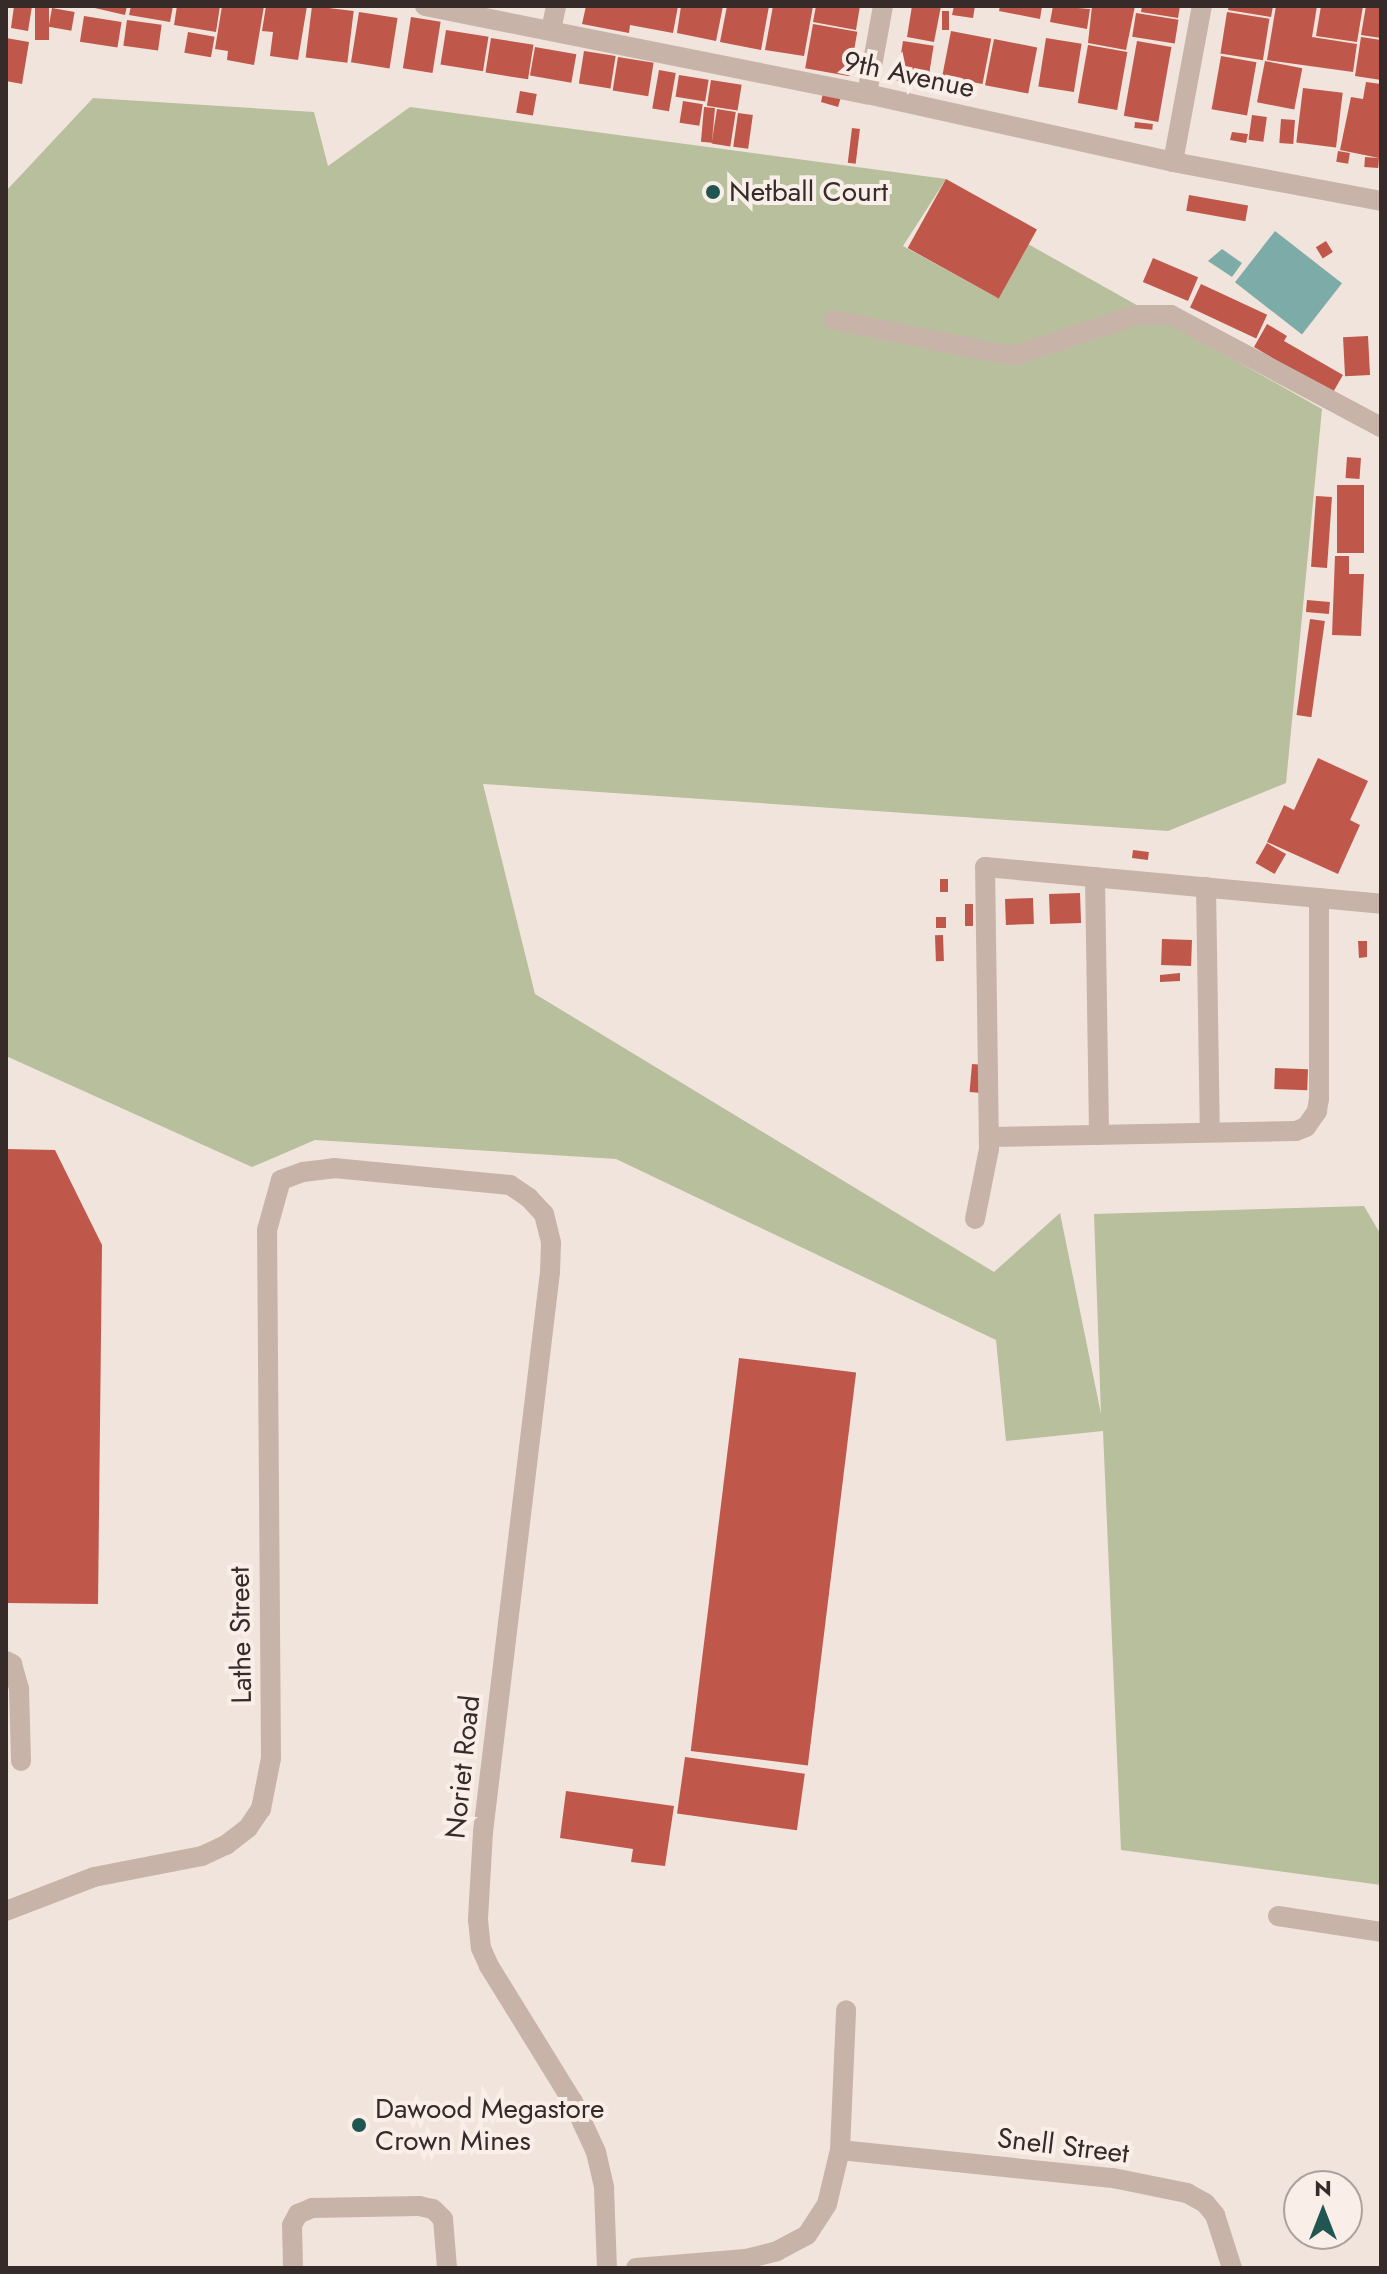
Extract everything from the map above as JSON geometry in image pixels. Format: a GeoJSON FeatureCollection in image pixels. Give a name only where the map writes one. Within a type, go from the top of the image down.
{"type":"FeatureCollection","features":[{"type":"Feature","properties":{"kind":"street","name":"9th Avenue"},"geometry":{"type":"LineString","coordinates":[[425,6],[867,94],[1173,162],[1381,201]]}},
{"type":"Feature","properties":{"kind":"street"},"geometry":{"type":"LineString","coordinates":[[551,30],[556,6]]}},
{"type":"Feature","properties":{"kind":"street"},"geometry":{"type":"LineString","coordinates":[[867,94],[883,6]]}},
{"type":"Feature","properties":{"kind":"street"},"geometry":{"type":"LineString","coordinates":[[1173,162],[1202,6]]}},
{"type":"Feature","properties":{"kind":"street"},"geometry":{"type":"LineString","coordinates":[[833,320],[1001,354],[1019,354],[1137,315],[1171,315],[1381,427]]}},
{"type":"Feature","properties":{"kind":"street"},"geometry":{"type":"LineString","coordinates":[[975,1219],[989,1137],[985,867],[1381,904]]}},
{"type":"Feature","properties":{"kind":"street"},"geometry":{"type":"LineString","coordinates":[[1095,877],[1099,1135]]}},
{"type":"Feature","properties":{"kind":"street"},"geometry":{"type":"LineString","coordinates":[[1206,887],[1210,1132]]}},
{"type":"Feature","properties":{"kind":"street"},"geometry":{"type":"LineString","coordinates":[[989,1137],[1296,1131],[1306,1127],[1317,1111],[1319,898]]}},
{"type":"Feature","properties":{"kind":"street","name":"Lathe Street"},"geometry":{"type":"LineString","coordinates":[[6,1911],[94,1877],[202,1856],[226,1845],[248,1828],[261,1809],[271,1758],[267,1230],[281,1180],[303,1172],[334,1168],[510,1185],[529,1198],[544,1214],[551,1243]]}},
{"type":"Feature","properties":{"kind":"street","name":"Noriet Road"},"geometry":{"type":"LineString","coordinates":[[551,1243],[485,1817],[478,1920],[481,1948],[489,1966],[573,2102],[596,2152],[604,2188],[607,2268]]}},
{"type":"Feature","properties":{"kind":"street"},"geometry":{"type":"LineString","coordinates":[[6,1661],[12,1664],[19,1689],[21,1761]]}},
{"type":"Feature","properties":{"kind":"street"},"geometry":{"type":"LineString","coordinates":[[1278,1916],[1381,1932]]}},
{"type":"Feature","properties":{"kind":"street"},"geometry":{"type":"LineString","coordinates":[[636,2268],[746,2259],[793,2244],[807,2235],[827,2204],[840,2150],[846,2010]]}},
{"type":"Feature","properties":{"kind":"street","name":"Snell Street"},"geometry":{"type":"LineString","coordinates":[[840,2150],[1113,2178],[1187,2193],[1205,2203],[1215,2215],[1232,2268]]}},
{"type":"Feature","properties":{"kind":"street"},"geometry":{"type":"LineString","coordinates":[[293,2268],[292,2225],[298,2214],[312,2208],[419,2206],[433,2209],[443,2219],[447,2268]]}},
{"type":"Feature","properties":{"kind":"green space"},"geometry":{"type":"Polygon","coordinates":[[[93,98],[314,112],[328,166],[410,107],[946,179],[903,246],[996,297],[1028,244],[1322,409],[1286,783],[1168,831],[483,784],[535,994],[994,1272],[1060,1213],[1101,1414],[1094,1214],[1364,1206],[1381,1235],[1381,1885],[1121,1850],[1103,1431],[1006,1441],[996,1340],[616,1159],[315,1140],[252,1167],[6,1056],[6,191],[93,98]]]}},
{"type":"Feature","properties":{"kind":"water"},"geometry":{"type":"Polygon","coordinates":[[[1275,231],[1342,283],[1302,335],[1235,282],[1275,231]]]}},
{"type":"Feature","properties":{"kind":"water"},"geometry":{"type":"Polygon","coordinates":[[[1222,249],[1242,263],[1232,277],[1208,261],[1222,249]]]}},
{"type":"Feature","properties":{"kind":"building"},"geometry":{"type":"Polygon","coordinates":[[[14,6],[32,6],[28,31],[11,28],[14,6]]]}},
{"type":"Feature","properties":{"kind":"building"},"geometry":{"type":"Polygon","coordinates":[[[35,6],[49,6],[49,40],[35,40],[35,6]]]}},
{"type":"Feature","properties":{"kind":"building"},"geometry":{"type":"Polygon","coordinates":[[[86,6],[127,6],[125,15],[86,6]]]}},
{"type":"Feature","properties":{"kind":"building"},"geometry":{"type":"Polygon","coordinates":[[[131,6],[173,6],[170,22],[129,15],[131,6]]]}},
{"type":"Feature","properties":{"kind":"building"},"geometry":{"type":"Polygon","coordinates":[[[177,6],[220,6],[216,32],[174,25],[177,6]]]}},
{"type":"Feature","properties":{"kind":"building"},"geometry":{"type":"Polygon","coordinates":[[[222,6],[264,6],[254,65],[227,60],[228,51],[215,49],[222,6]]]}},
{"type":"Feature","properties":{"kind":"building"},"geometry":{"type":"Polygon","coordinates":[[[266,6],[307,6],[298,60],[270,56],[273,32],[262,31],[266,6]]]}},
{"type":"Feature","properties":{"kind":"building"},"geometry":{"type":"Polygon","coordinates":[[[312,6],[354,11],[347,63],[306,58],[312,6]]]}},
{"type":"Feature","properties":{"kind":"building"},"geometry":{"type":"Polygon","coordinates":[[[586,6],[678,6],[673,33],[630,25],[629,33],[582,24],[586,6]]]}},
{"type":"Feature","properties":{"kind":"building"},"geometry":{"type":"Polygon","coordinates":[[[681,6],[723,6],[716,41],[677,33],[681,6]]]}},
{"type":"Feature","properties":{"kind":"building"},"geometry":{"type":"Polygon","coordinates":[[[727,6],[769,6],[761,50],[720,42],[727,6]]]}},
{"type":"Feature","properties":{"kind":"building"},"geometry":{"type":"Polygon","coordinates":[[[773,6],[813,6],[804,56],[765,50],[773,6]]]}},
{"type":"Feature","properties":{"kind":"building"},"geometry":{"type":"Polygon","coordinates":[[[816,6],[860,6],[856,30],[813,22],[816,6]]]}},
{"type":"Feature","properties":{"kind":"building"},"geometry":{"type":"Polygon","coordinates":[[[912,6],[941,6],[934,42],[907,37],[912,6]]]}},
{"type":"Feature","properties":{"kind":"building"},"geometry":{"type":"Polygon","coordinates":[[[954,6],[975,6],[973,18],[952,15],[954,6]]]}},
{"type":"Feature","properties":{"kind":"building"},"geometry":{"type":"Polygon","coordinates":[[[1000,6],[1042,6],[1040,19],[999,11],[1000,6]]]}},
{"type":"Feature","properties":{"kind":"building"},"geometry":{"type":"Polygon","coordinates":[[[1053,6],[1090,9],[1087,29],[1050,22],[1053,6]]]}},
{"type":"Feature","properties":{"kind":"building"},"geometry":{"type":"Polygon","coordinates":[[[1092,6],[1135,6],[1126,50],[1088,43],[1092,6]]]}},
{"type":"Feature","properties":{"kind":"building"},"geometry":{"type":"Polygon","coordinates":[[[1142,6],[1180,6],[1178,18],[1141,12],[1142,6]]]}},
{"type":"Feature","properties":{"kind":"building"},"geometry":{"type":"Polygon","coordinates":[[[1229,6],[1273,6],[1271,17],[1228,10],[1229,6]]]}},
{"type":"Feature","properties":{"kind":"building"},"geometry":{"type":"Polygon","coordinates":[[[1276,6],[1317,6],[1312,37],[1357,44],[1353,72],[1267,60],[1276,6]]]}},
{"type":"Feature","properties":{"kind":"building"},"geometry":{"type":"Polygon","coordinates":[[[1321,6],[1363,6],[1357,42],[1316,36],[1321,6]]]}},
{"type":"Feature","properties":{"kind":"building"},"geometry":{"type":"Polygon","coordinates":[[[1366,6],[1381,6],[1381,38],[1361,35],[1366,6]]]}},
{"type":"Feature","properties":{"kind":"building"},"geometry":{"type":"Polygon","coordinates":[[[52,8],[75,12],[71,31],[49,27],[52,8]]]}},
{"type":"Feature","properties":{"kind":"building"},"geometry":{"type":"Polygon","coordinates":[[[942,11],[949,11],[949,30],[942,30],[942,11]]]}},
{"type":"Feature","properties":{"kind":"building"},"geometry":{"type":"Polygon","coordinates":[[[359,12],[398,18],[390,68],[351,62],[359,12]]]}},
{"type":"Feature","properties":{"kind":"building"},"geometry":{"type":"Polygon","coordinates":[[[1227,12],[1269,19],[1263,60],[1220,53],[1227,12]]]}},
{"type":"Feature","properties":{"kind":"building"},"geometry":{"type":"Polygon","coordinates":[[[1136,13],[1178,20],[1175,43],[1132,37],[1136,13]]]}},
{"type":"Feature","properties":{"kind":"building"},"geometry":{"type":"Polygon","coordinates":[[[84,16],[122,22],[117,48],[80,42],[84,16]]]}},
{"type":"Feature","properties":{"kind":"building"},"geometry":{"type":"Polygon","coordinates":[[[411,17],[441,22],[432,73],[403,68],[411,17]]]}},
{"type":"Feature","properties":{"kind":"building"},"geometry":{"type":"Polygon","coordinates":[[[127,20],[162,25],[158,51],[123,46],[127,20]]]}},
{"type":"Feature","properties":{"kind":"building"},"geometry":{"type":"Polygon","coordinates":[[[813,24],[857,32],[850,76],[805,68],[813,24]]]}},
{"type":"Feature","properties":{"kind":"building"},"geometry":{"type":"Polygon","coordinates":[[[446,30],[488,37],[483,71],[441,65],[446,30]]]}},
{"type":"Feature","properties":{"kind":"building"},"geometry":{"type":"Polygon","coordinates":[[[951,31],[991,39],[982,84],[942,76],[951,31]]]}},
{"type":"Feature","properties":{"kind":"building"},"geometry":{"type":"Polygon","coordinates":[[[188,32],[215,37],[211,57],[184,53],[188,32]]]}},
{"type":"Feature","properties":{"kind":"building"},"geometry":{"type":"Polygon","coordinates":[[[1361,37],[1381,40],[1381,80],[1355,76],[1361,37]]]}},
{"type":"Feature","properties":{"kind":"building"},"geometry":{"type":"Polygon","coordinates":[[[6,38],[29,42],[22,84],[6,81],[6,38]]]}},
{"type":"Feature","properties":{"kind":"building"},"geometry":{"type":"Polygon","coordinates":[[[491,38],[533,45],[528,79],[486,73],[491,38]]]}},
{"type":"Feature","properties":{"kind":"building"},"geometry":{"type":"Polygon","coordinates":[[[1046,38],[1082,44],[1074,92],[1038,86],[1046,38]]]}},
{"type":"Feature","properties":{"kind":"building"},"geometry":{"type":"Polygon","coordinates":[[[994,39],[1037,47],[1028,94],[985,85],[994,39]]]}},
{"type":"Feature","properties":{"kind":"building"},"geometry":{"type":"Polygon","coordinates":[[[903,41],[934,46],[927,85],[897,81],[903,41]]]}},
{"type":"Feature","properties":{"kind":"building"},"geometry":{"type":"Polygon","coordinates":[[[1137,41],[1171,47],[1158,122],[1124,116],[1137,41]]]}},
{"type":"Feature","properties":{"kind":"building"},"geometry":{"type":"Polygon","coordinates":[[[1088,45],[1127,52],[1117,110],[1078,103],[1088,45]]]}},
{"type":"Feature","properties":{"kind":"building"},"geometry":{"type":"Polygon","coordinates":[[[535,47],[576,54],[571,83],[530,76],[535,47]]]}},
{"type":"Feature","properties":{"kind":"building"},"geometry":{"type":"Polygon","coordinates":[[[584,51],[616,56],[610,89],[579,84],[584,51]]]}},
{"type":"Feature","properties":{"kind":"building"},"geometry":{"type":"Polygon","coordinates":[[[1221,56],[1256,62],[1247,115],[1212,109],[1221,56]]]}},
{"type":"Feature","properties":{"kind":"building"},"geometry":{"type":"Polygon","coordinates":[[[618,57],[654,63],[648,96],[613,91],[618,57]]]}},
{"type":"Feature","properties":{"kind":"building"},"geometry":{"type":"Polygon","coordinates":[[[1265,61],[1302,68],[1294,109],[1257,102],[1265,61]]]}},
{"type":"Feature","properties":{"kind":"building"},"geometry":{"type":"Polygon","coordinates":[[[659,70],[676,73],[669,111],[652,108],[659,70]]]}},
{"type":"Feature","properties":{"kind":"building"},"geometry":{"type":"Polygon","coordinates":[[[679,75],[709,80],[705,101],[676,97],[679,75]]]}},
{"type":"Feature","properties":{"kind":"building"},"geometry":{"type":"Polygon","coordinates":[[[937,78],[954,84],[951,92],[934,87],[937,78]]]}},
{"type":"Feature","properties":{"kind":"building"},"geometry":{"type":"Polygon","coordinates":[[[711,80],[742,85],[738,111],[707,106],[711,80]]]}},
{"type":"Feature","properties":{"kind":"building"},"geometry":{"type":"Polygon","coordinates":[[[1366,82],[1381,84],[1379,158],[1340,150],[1351,97],[1363,99],[1366,82]]]}},
{"type":"Feature","properties":{"kind":"building"},"geometry":{"type":"Polygon","coordinates":[[[1303,88],[1343,93],[1336,147],[1296,143],[1303,88]]]}},
{"type":"Feature","properties":{"kind":"building"},"geometry":{"type":"Polygon","coordinates":[[[520,91],[537,94],[533,116],[516,113],[520,91]]]}},
{"type":"Feature","properties":{"kind":"building"},"geometry":{"type":"Polygon","coordinates":[[[823,93],[841,97],[838,107],[821,102],[823,93]]]}},
{"type":"Feature","properties":{"kind":"building"},"geometry":{"type":"Polygon","coordinates":[[[683,101],[703,104],[699,126],[680,123],[683,101]]]}},
{"type":"Feature","properties":{"kind":"building"},"geometry":{"type":"Polygon","coordinates":[[[704,107],[715,108],[712,143],[701,142],[704,107]]]}},
{"type":"Feature","properties":{"kind":"building"},"geometry":{"type":"Polygon","coordinates":[[[717,109],[736,112],[730,147],[712,144],[717,109]]]}},
{"type":"Feature","properties":{"kind":"building"},"geometry":{"type":"Polygon","coordinates":[[[738,113],[753,115],[748,149],[733,147],[738,113]]]}},
{"type":"Feature","properties":{"kind":"building"},"geometry":{"type":"Polygon","coordinates":[[[1252,115],[1267,117],[1263,142],[1249,140],[1252,115]]]}},
{"type":"Feature","properties":{"kind":"building"},"geometry":{"type":"Polygon","coordinates":[[[1281,119],[1295,120],[1293,144],[1279,143],[1281,119]]]}},
{"type":"Feature","properties":{"kind":"building"},"geometry":{"type":"Polygon","coordinates":[[[1135,122],[1153,124],[1152,130],[1134,128],[1135,122]]]}},
{"type":"Feature","properties":{"kind":"building"},"geometry":{"type":"Polygon","coordinates":[[[852,128],[860,129],[856,164],[848,163],[852,128]]]}},
{"type":"Feature","properties":{"kind":"building"},"geometry":{"type":"Polygon","coordinates":[[[1232,132],[1248,134],[1246,143],[1230,140],[1232,132]]]}},
{"type":"Feature","properties":{"kind":"building"},"geometry":{"type":"Polygon","coordinates":[[[1338,151],[1350,153],[1348,164],[1336,162],[1338,151]]]}},
{"type":"Feature","properties":{"kind":"building"},"geometry":{"type":"Polygon","coordinates":[[[1365,157],[1379,158],[1378,168],[1364,167],[1365,157]]]}},
{"type":"Feature","properties":{"kind":"building"},"geometry":{"type":"Polygon","coordinates":[[[946,179],[1037,229],[999,299],[908,248],[946,179]]]}},
{"type":"Feature","properties":{"kind":"building"},"geometry":{"type":"Polygon","coordinates":[[[1189,195],[1248,205],[1245,221],[1186,211],[1189,195]]]}},
{"type":"Feature","properties":{"kind":"building"},"geometry":{"type":"Polygon","coordinates":[[[1326,241],[1333,252],[1323,258],[1316,247],[1326,241]]]}},
{"type":"Feature","properties":{"kind":"building"},"geometry":{"type":"Polygon","coordinates":[[[1153,258],[1198,277],[1188,301],[1143,282],[1153,258]]]}},
{"type":"Feature","properties":{"kind":"building"},"geometry":{"type":"Polygon","coordinates":[[[1201,284],[1267,315],[1256,338],[1190,308],[1201,284]]]}},
{"type":"Feature","properties":{"kind":"building"},"geometry":{"type":"Polygon","coordinates":[[[1267,324],[1287,336],[1284,341],[1343,375],[1332,394],[1254,347],[1267,324]]]}},
{"type":"Feature","properties":{"kind":"building"},"geometry":{"type":"Polygon","coordinates":[[[1368,336],[1370,375],[1345,376],[1343,337],[1368,336]]]}},
{"type":"Feature","properties":{"kind":"building"},"geometry":{"type":"Polygon","coordinates":[[[1347,457],[1361,458],[1360,479],[1346,478],[1347,457]]]}},
{"type":"Feature","properties":{"kind":"building"},"geometry":{"type":"Polygon","coordinates":[[[1337,485],[1364,485],[1364,553],[1337,553],[1337,485]]]}},
{"type":"Feature","properties":{"kind":"building"},"geometry":{"type":"Polygon","coordinates":[[[1316,496],[1332,497],[1327,568],[1311,567],[1316,496]]]}},
{"type":"Feature","properties":{"kind":"building"},"geometry":{"type":"Polygon","coordinates":[[[1335,556],[1349,556],[1349,574],[1364,574],[1361,636],[1332,635],[1335,556]]]}},
{"type":"Feature","properties":{"kind":"building"},"geometry":{"type":"Polygon","coordinates":[[[1307,600],[1330,602],[1329,614],[1306,612],[1307,600]]]}},
{"type":"Feature","properties":{"kind":"building"},"geometry":{"type":"Polygon","coordinates":[[[1310,619],[1325,621],[1311,717],[1297,715],[1310,619]]]}},
{"type":"Feature","properties":{"kind":"building"},"geometry":{"type":"Polygon","coordinates":[[[1318,758],[1368,781],[1350,820],[1360,825],[1338,874],[1267,842],[1284,805],[1294,810],[1318,758]]]}},
{"type":"Feature","properties":{"kind":"building"},"geometry":{"type":"Polygon","coordinates":[[[1267,843],[1286,854],[1275,874],[1256,863],[1267,843]]]}},
{"type":"Feature","properties":{"kind":"building"},"geometry":{"type":"Polygon","coordinates":[[[1133,850],[1149,852],[1148,860],[1132,858],[1133,850]]]}},
{"type":"Feature","properties":{"kind":"building"},"geometry":{"type":"Polygon","coordinates":[[[940,879],[948,879],[948,892],[940,892],[940,879]]]}},
{"type":"Feature","properties":{"kind":"building"},"geometry":{"type":"Polygon","coordinates":[[[1080,893],[1081,923],[1050,924],[1049,894],[1080,893]]]}},
{"type":"Feature","properties":{"kind":"building"},"geometry":{"type":"Polygon","coordinates":[[[1033,898],[1034,924],[1006,925],[1005,899],[1033,898]]]}},
{"type":"Feature","properties":{"kind":"building"},"geometry":{"type":"Polygon","coordinates":[[[965,904],[973,904],[973,926],[965,926],[965,904]]]}},
{"type":"Feature","properties":{"kind":"building"},"geometry":{"type":"Polygon","coordinates":[[[936,917],[946,917],[946,928],[936,928],[936,917]]]}},
{"type":"Feature","properties":{"kind":"building"},"geometry":{"type":"Polygon","coordinates":[[[935,935],[943,935],[944,961],[936,961],[935,935]]]}},
{"type":"Feature","properties":{"kind":"building"},"geometry":{"type":"Polygon","coordinates":[[[1162,939],[1192,940],[1191,966],[1161,965],[1162,939]]]}},
{"type":"Feature","properties":{"kind":"building"},"geometry":{"type":"Polygon","coordinates":[[[1358,941],[1367,941],[1367,957],[1359,958],[1358,941]]]}},
{"type":"Feature","properties":{"kind":"building"},"geometry":{"type":"Polygon","coordinates":[[[1180,973],[1180,981],[1160,982],[1160,975],[1180,973]]]}},
{"type":"Feature","properties":{"kind":"building"},"geometry":{"type":"Polygon","coordinates":[[[972,1064],[984,1065],[982,1093],[970,1092],[972,1064]]]}},
{"type":"Feature","properties":{"kind":"building"},"geometry":{"type":"Polygon","coordinates":[[[1275,1068],[1308,1069],[1307,1090],[1274,1089],[1275,1068]]]}},
{"type":"Feature","properties":{"kind":"building"},"geometry":{"type":"Polygon","coordinates":[[[6,1149],[55,1150],[102,1245],[98,1604],[6,1603],[6,1149]]]}},
{"type":"Feature","properties":{"kind":"building"},"geometry":{"type":"Polygon","coordinates":[[[739,1358],[856,1372],[808,1765],[691,1751],[739,1358]]]}},
{"type":"Feature","properties":{"kind":"building"},"geometry":{"type":"Polygon","coordinates":[[[685,1757],[805,1774],[797,1830],[677,1813],[685,1757]]]}},
{"type":"Feature","properties":{"kind":"building"},"geometry":{"type":"Polygon","coordinates":[[[566,1791],[674,1806],[665,1866],[631,1862],[633,1849],[560,1838],[566,1791]]]}},
{"type":"Feature","properties":{"kind":"place","name":"Netball Court"},"geometry":{"type":"Point","coordinates":[713,192]}},
{"type":"Feature","properties":{"kind":"place","name":"Dawood Megastore Crown Mines"},"geometry":{"type":"Point","coordinates":[359,2125]}}]}
